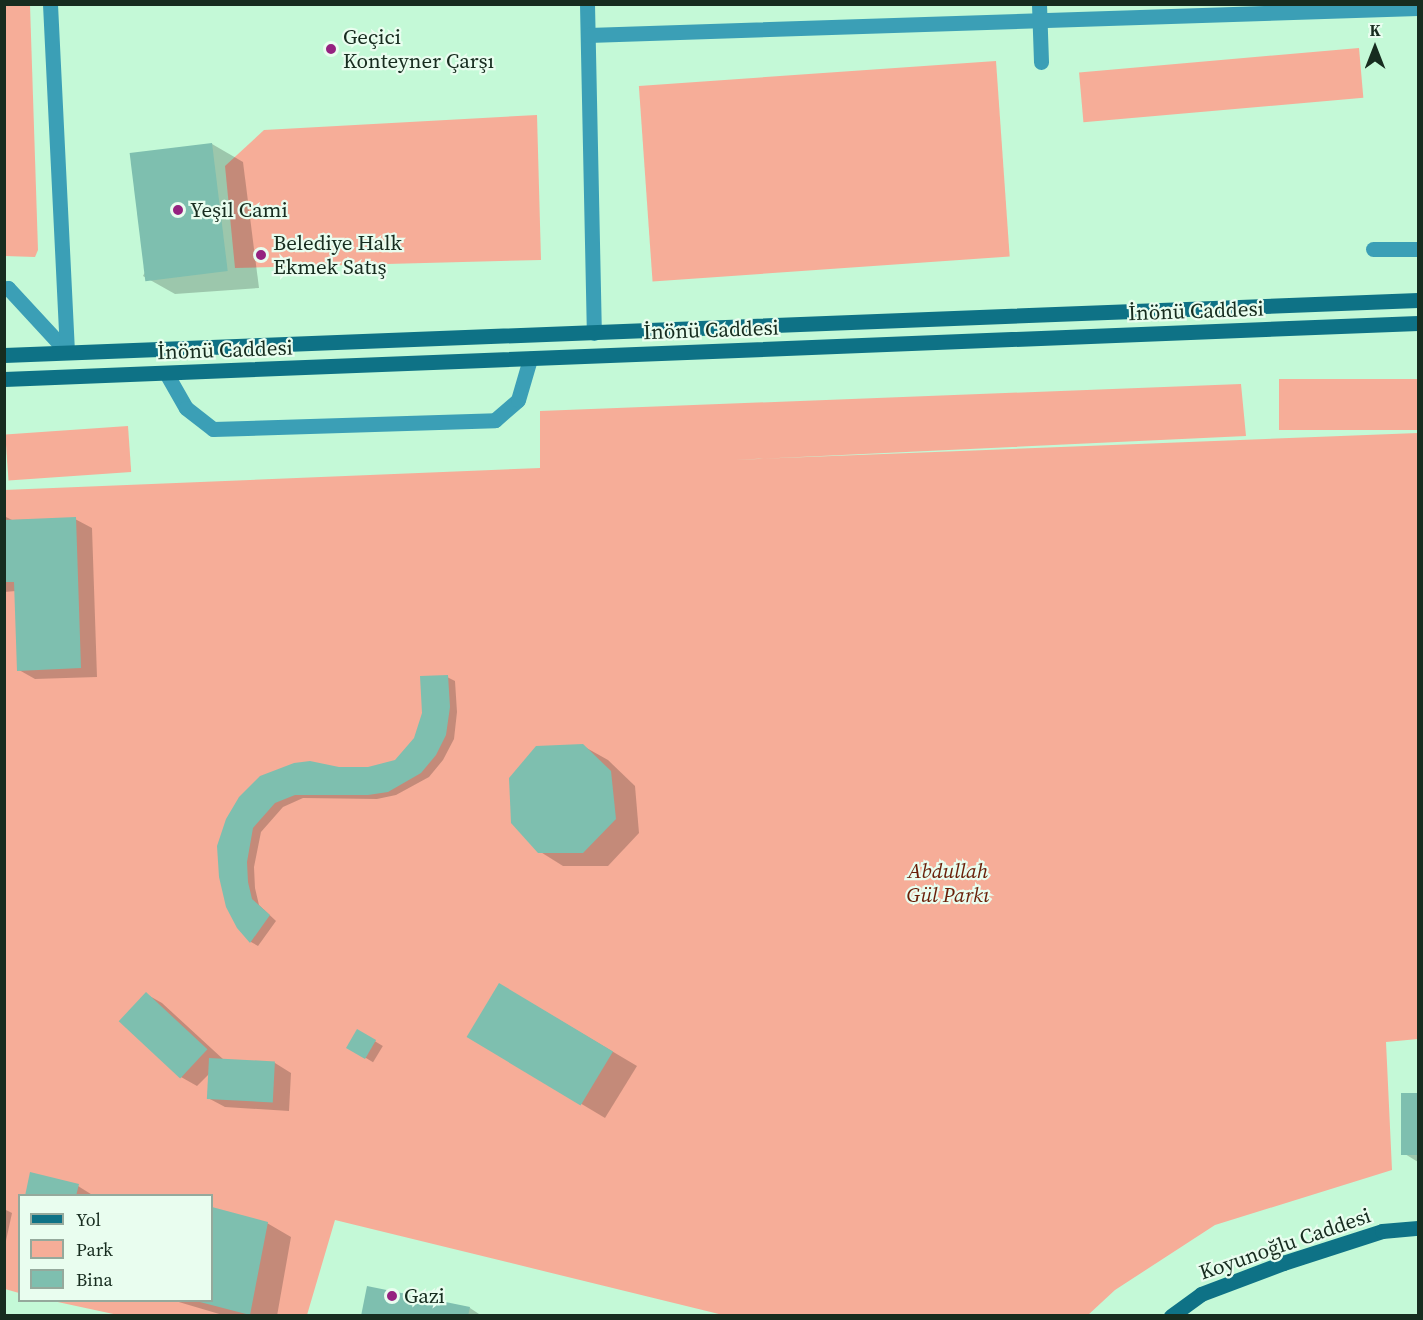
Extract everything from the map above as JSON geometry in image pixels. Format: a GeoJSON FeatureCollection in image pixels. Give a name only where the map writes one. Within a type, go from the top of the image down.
{"type":"FeatureCollection","features":[{"type":"Feature","properties":{"kind":"main road","name":"İnönü Caddesi"},"geometry":{"type":"LineString","coordinates":[[4,355],[1419,300]]}},
{"type":"Feature","properties":{"kind":"main road","name":"İnönü Caddesi"},"geometry":{"type":"LineString","coordinates":[[4,379],[1419,323]]}},
{"type":"Feature","properties":{"kind":"main road","name":"Koyunoğlu Caddesi"},"geometry":{"type":"LineString","coordinates":[[1171,1316],[1201,1294],[1282,1263],[1382,1231],[1419,1228]]}},
{"type":"Feature","properties":{"kind":"street"},"geometry":{"type":"LineString","coordinates":[[50,4],[67,352]]}},
{"type":"Feature","properties":{"kind":"street"},"geometry":{"type":"LineString","coordinates":[[587,4],[594,333]]}},
{"type":"Feature","properties":{"kind":"street"},"geometry":{"type":"LineString","coordinates":[[1040,4],[1041,62]]}},
{"type":"Feature","properties":{"kind":"street"},"geometry":{"type":"LineString","coordinates":[[588,35],[1419,8]]}},
{"type":"Feature","properties":{"kind":"street"},"geometry":{"type":"LineString","coordinates":[[1373,249],[1419,249]]}},
{"type":"Feature","properties":{"kind":"street"},"geometry":{"type":"LineString","coordinates":[[4,289],[8,288],[67,352]]}},
{"type":"Feature","properties":{"kind":"street"},"geometry":{"type":"LineString","coordinates":[[166,373],[186,408],[213,429],[449,422],[495,420],[519,400],[530,359]]}},
{"type":"Feature","properties":{"kind":"green space"},"geometry":{"type":"Polygon","coordinates":[[[5,4],[30,5],[38,250],[35,257],[5,256],[5,4]]]}},
{"type":"Feature","properties":{"kind":"green space"},"geometry":{"type":"Polygon","coordinates":[[[1359,48],[1363,98],[1083,122],[1079,72],[1359,48]]]}},
{"type":"Feature","properties":{"kind":"green space"},"geometry":{"type":"Polygon","coordinates":[[[996,61],[1010,257],[653,281],[639,86],[996,61]]]}},
{"type":"Feature","properties":{"kind":"green space"},"geometry":{"type":"Polygon","coordinates":[[[537,115],[541,260],[235,268],[225,166],[264,130],[537,115]]]}},
{"type":"Feature","properties":{"kind":"green space"},"geometry":{"type":"Polygon","coordinates":[[[1279,379],[1418,379],[1418,430],[1279,430],[1279,379]]]}},
{"type":"Feature","properties":{"kind":"green space","name":"Abdullah Gül Parkı"},"geometry":{"type":"Polygon","coordinates":[[[1241,384],[1246,436],[733,460],[1418,433],[1418,1039],[1386,1042],[1392,1170],[1215,1225],[1115,1290],[1088,1315],[723,1315],[335,1220],[307,1315],[118,1315],[58,1302],[213,1302],[213,1194],[18,1194],[18,1293],[5,1289],[4,490],[540,468],[540,411],[1241,384]]]}},
{"type":"Feature","properties":{"kind":"green space"},"geometry":{"type":"Polygon","coordinates":[[[128,426],[131,472],[9,480],[5,435],[128,426]]]}},
{"type":"Feature","properties":{"kind":"building","name":"Yeşil Cami"},"geometry":{"type":"Polygon","coordinates":[[[212,143],[228,271],[145,281],[130,153],[212,143]]]}},
{"type":"Feature","properties":{"kind":"building"},"geometry":{"type":"Polygon","coordinates":[[[76,517],[81,668],[17,671],[14,582],[4,582],[4,520],[76,517]]]}},
{"type":"Feature","properties":{"kind":"building"},"geometry":{"type":"Polygon","coordinates":[[[448,675],[450,707],[446,735],[436,755],[421,773],[388,792],[368,795],[295,795],[275,803],[253,828],[247,862],[248,882],[252,899],[270,915],[250,943],[237,928],[226,907],[219,877],[217,846],[226,819],[239,797],[260,776],[294,763],[310,761],[339,767],[368,767],[395,760],[414,738],[422,713],[420,676],[448,675]]]}},
{"type":"Feature","properties":{"kind":"building"},"geometry":{"type":"Polygon","coordinates":[[[583,744],[611,771],[616,819],[583,853],[538,853],[511,823],[509,778],[536,746],[583,744]]]}},
{"type":"Feature","properties":{"kind":"building"},"geometry":{"type":"Polygon","coordinates":[[[499,983],[613,1052],[581,1106],[467,1037],[499,983]]]}},
{"type":"Feature","properties":{"kind":"building"},"geometry":{"type":"Polygon","coordinates":[[[146,992],[207,1049],[180,1079],[119,1021],[146,992]]]}},
{"type":"Feature","properties":{"kind":"building"},"geometry":{"type":"Polygon","coordinates":[[[357,1029],[376,1040],[365,1059],[346,1048],[357,1029]]]}},
{"type":"Feature","properties":{"kind":"building"},"geometry":{"type":"Polygon","coordinates":[[[209,1058],[275,1061],[273,1102],[207,1099],[209,1058]]]}},
{"type":"Feature","properties":{"kind":"building"},"geometry":{"type":"Polygon","coordinates":[[[1401,1093],[1418,1093],[1418,1155],[1401,1155],[1401,1093]]]}},
{"type":"Feature","properties":{"kind":"building"},"geometry":{"type":"Polygon","coordinates":[[[30,1172],[79,1184],[76,1194],[25,1194],[30,1172]]]}},
{"type":"Feature","properties":{"kind":"building"},"geometry":{"type":"Polygon","coordinates":[[[213,1207],[268,1222],[250,1315],[200,1302],[213,1302],[213,1207]]]}},
{"type":"Feature","properties":{"kind":"building","name":"Gazi"},"geometry":{"type":"Polygon","coordinates":[[[367,1286],[470,1307],[468,1316],[361,1316],[367,1286]]]}},
{"type":"Feature","properties":{"kind":"place","name":"Geçici Konteyner Çarşı"},"geometry":{"type":"Point","coordinates":[331,49]}},
{"type":"Feature","properties":{"kind":"place","name":"Yeşil Cami"},"geometry":{"type":"Point","coordinates":[178,210]}},
{"type":"Feature","properties":{"kind":"place","name":"Belediye Halk Ekmek Satış"},"geometry":{"type":"Point","coordinates":[261,255]}},
{"type":"Feature","properties":{"kind":"place","name":"Gazi"},"geometry":{"type":"Point","coordinates":[392,1296]}}]}
